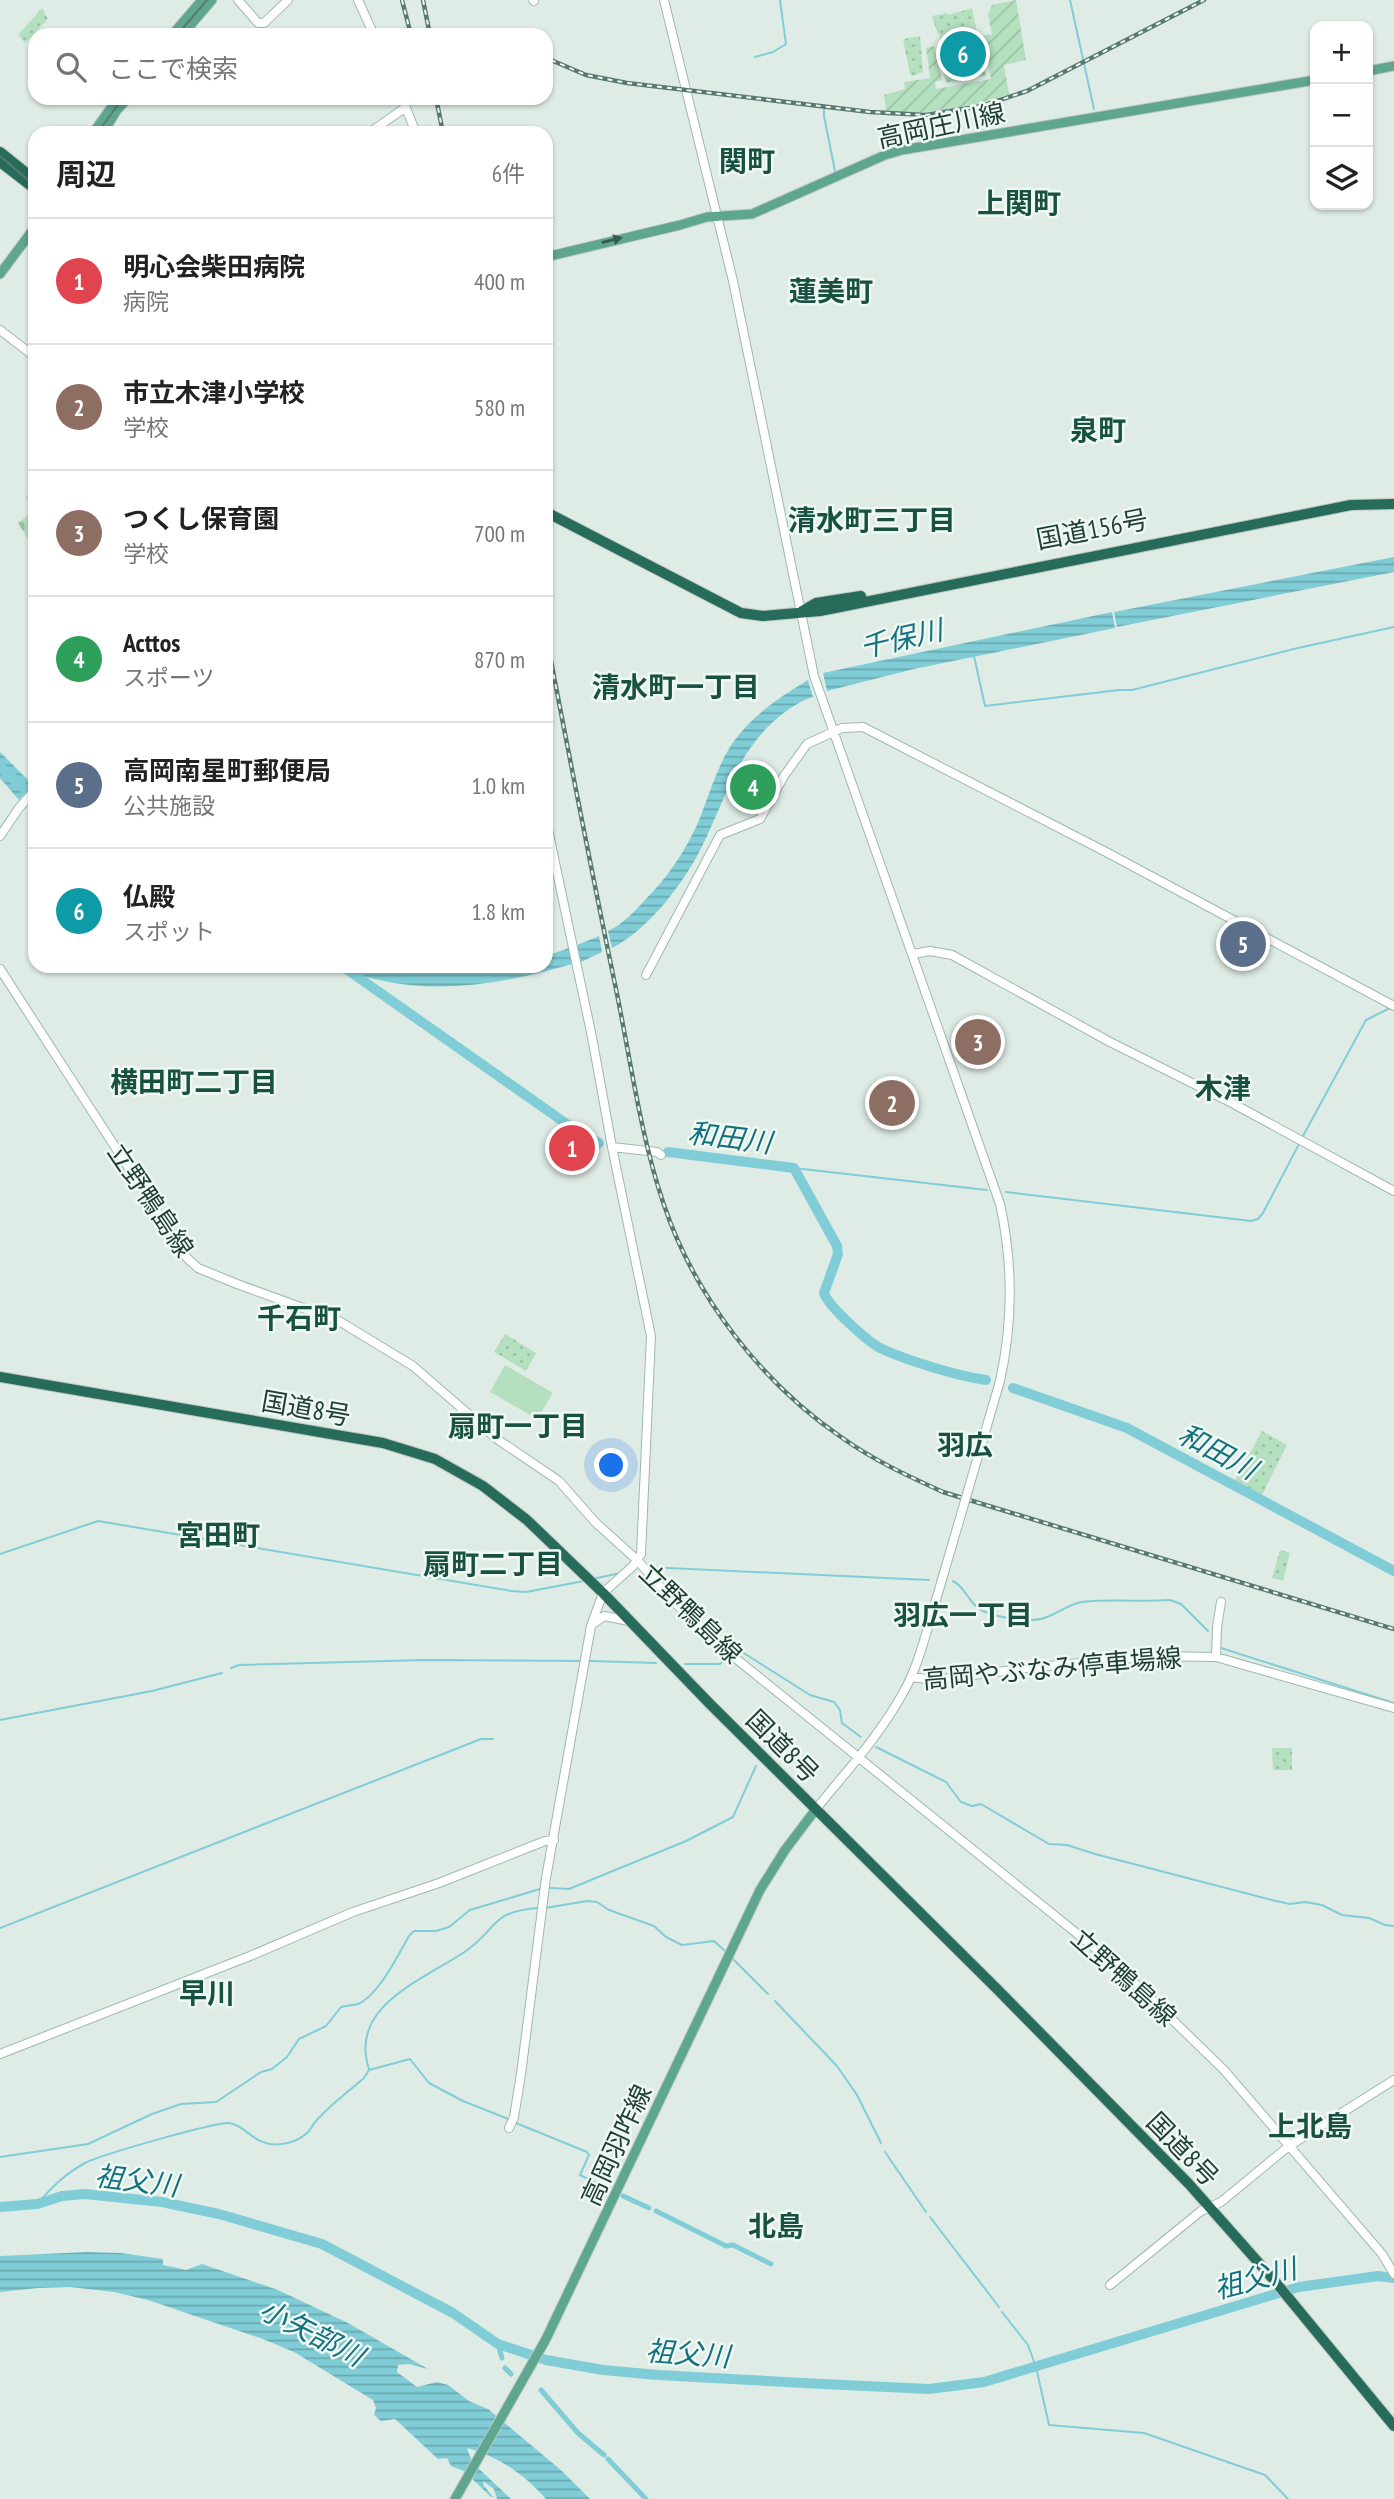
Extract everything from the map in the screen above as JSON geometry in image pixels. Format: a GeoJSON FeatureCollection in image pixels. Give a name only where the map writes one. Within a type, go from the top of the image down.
{"type":"FeatureCollection","features":[{"type":"Feature","properties":{"kind":"highway"},"geometry":{"type":"LineString","coordinates":[[0,152],[28,174]]}},
{"type":"Feature","properties":{"kind":"highway"},"geometry":{"type":"LineString","coordinates":[[0,162],[28,184]]}},
{"type":"Feature","properties":{"kind":"highway","name":"国道156号"},"geometry":{"type":"LineString","coordinates":[[553,516],[747,615],[763,616],[802,611],[816,603],[1350,499],[1394,501]]}},
{"type":"Feature","properties":{"kind":"highway","name":"国道8号"},"geometry":{"type":"LineString","coordinates":[[0,1377],[340,1434],[413,1451],[456,1470],[483,1486],[527,1520],[603,1593],[1210,2207],[1394,2425]]}},
{"type":"Feature","properties":{"kind":"main road"},"geometry":{"type":"LineString","coordinates":[[178,28],[202,0]]}},
{"type":"Feature","properties":{"kind":"main road"},"geometry":{"type":"LineString","coordinates":[[188,28],[212,0]]}},
{"type":"Feature","properties":{"kind":"main road"},"geometry":{"type":"LineString","coordinates":[[1373,70],[1394,66]]}},
{"type":"Feature","properties":{"kind":"main road","name":"高岡庄川線"},"geometry":{"type":"LineString","coordinates":[[553,255],[707,217],[752,214],[902,150],[1310,81]]}},
{"type":"Feature","properties":{"kind":"main road"},"geometry":{"type":"LineString","coordinates":[[98,126],[113,105]]}},
{"type":"Feature","properties":{"kind":"main road"},"geometry":{"type":"LineString","coordinates":[[107,126],[122,105]]}},
{"type":"Feature","properties":{"kind":"main road"},"geometry":{"type":"LineString","coordinates":[[0,274],[28,236]]}},
{"type":"Feature","properties":{"kind":"main road","name":"高岡羽咋線"},"geometry":{"type":"LineString","coordinates":[[455,2499],[546,2339],[760,1890],[785,1850],[816,1809]]}},
{"type":"Feature","properties":{"kind":"street"},"geometry":{"type":"LineString","coordinates":[[238,0],[258,23],[264,23],[288,0]]}},
{"type":"Feature","properties":{"kind":"street"},"geometry":{"type":"LineString","coordinates":[[358,0],[371,28]]}},
{"type":"Feature","properties":{"kind":"street"},"geometry":{"type":"LineString","coordinates":[[664,0],[733,281],[814,676],[992,1178],[1004,1221],[1010,1262],[1011,1303],[1000,1381],[911,1677]]}},
{"type":"Feature","properties":{"kind":"street"},"geometry":{"type":"LineString","coordinates":[[377,126],[401,105]]}},
{"type":"Feature","properties":{"kind":"street"},"geometry":{"type":"LineString","coordinates":[[405,105],[413,126]]}},
{"type":"Feature","properties":{"kind":"street"},"geometry":{"type":"LineString","coordinates":[[0,330],[28,352]]}},
{"type":"Feature","properties":{"kind":"street"},"geometry":{"type":"LineString","coordinates":[[646,975],[720,835],[760,819],[795,757],[807,744],[852,726],[863,727],[1394,1006]]}},
{"type":"Feature","properties":{"kind":"street"},"geometry":{"type":"LineString","coordinates":[[0,836],[28,798]]}},
{"type":"Feature","properties":{"kind":"street"},"geometry":{"type":"LineString","coordinates":[[512,2123],[541,1914],[591,1626],[603,1593],[637,1560],[642,1546],[651,1336],[553,853]]}},
{"type":"Feature","properties":{"kind":"street"},"geometry":{"type":"LineString","coordinates":[[913,954],[930,951],[952,955],[1110,1042],[1302,1140],[1394,1191]]}},
{"type":"Feature","properties":{"kind":"street","name":"立野鴨島線"},"geometry":{"type":"LineString","coordinates":[[0,969],[187,1258],[198,1268],[339,1321],[387,1348],[433,1382],[497,1439],[559,1481],[595,1522],[637,1560],[676,1604],[727,1652],[1116,1965],[1224,2070],[1392,2270]]}},
{"type":"Feature","properties":{"kind":"street"},"geometry":{"type":"LineString","coordinates":[[612,1147],[657,1152],[661,1155]]}},
{"type":"Feature","properties":{"kind":"street","name":"高岡やぶなみ停車場線"},"geometry":{"type":"LineString","coordinates":[[816,1809],[883,1725],[911,1677],[935,1680],[1116,1658],[1216,1657],[1221,1602]]}},
{"type":"Feature","properties":{"kind":"street"},"geometry":{"type":"LineString","coordinates":[[591,1626],[604,1616],[629,1621]]}},
{"type":"Feature","properties":{"kind":"street"},"geometry":{"type":"LineString","coordinates":[[1216,1657],[1394,1708]]}},
{"type":"Feature","properties":{"kind":"street"},"geometry":{"type":"LineString","coordinates":[[0,2054],[250,1956],[363,1908],[554,1840]]}},
{"type":"Feature","properties":{"kind":"street"},"geometry":{"type":"LineString","coordinates":[[1110,2285],[1201,2211],[1221,2202],[1289,2146],[1394,2080]]}},
{"type":"Feature","properties":{"kind":"green space"},"geometry":{"type":"Polygon","coordinates":[[[1016,0],[1026,60],[1004,65],[1009,94],[980,104],[949,110],[886,111],[884,95],[905,89],[904,82],[930,78],[926,48],[934,46],[942,80],[935,82],[936,89],[991,79],[983,36],[992,34],[988,15],[992,5],[1016,0]]]}},
{"type":"Feature","properties":{"kind":"green space"},"geometry":{"type":"Polygon","coordinates":[[[42,8],[48,19],[39,28],[28,28],[28,40],[25,43],[18,35],[42,8]]]}},
{"type":"Feature","properties":{"kind":"green space"},"geometry":{"type":"Polygon","coordinates":[[[972,8],[986,76],[963,76],[964,79],[946,83],[938,45],[940,34],[932,16],[948,15],[972,8]]]}},
{"type":"Feature","properties":{"kind":"green space"},"geometry":{"type":"Polygon","coordinates":[[[920,36],[923,72],[912,76],[903,39],[920,36]]]}},
{"type":"Feature","properties":{"kind":"green space"},"geometry":{"type":"Polygon","coordinates":[[[28,515],[28,538],[27,538],[18,523],[28,515]]]}},
{"type":"Feature","properties":{"kind":"green space"},"geometry":{"type":"Polygon","coordinates":[[[505,1334],[536,1353],[526,1371],[494,1352],[505,1334]]]}},
{"type":"Feature","properties":{"kind":"green space"},"geometry":{"type":"Polygon","coordinates":[[[505,1365],[553,1393],[537,1419],[490,1392],[505,1365]]]}},
{"type":"Feature","properties":{"kind":"green space"},"geometry":{"type":"Polygon","coordinates":[[[1262,1431],[1287,1445],[1261,1497],[1234,1482],[1262,1431]]]}},
{"type":"Feature","properties":{"kind":"green space"},"geometry":{"type":"Polygon","coordinates":[[[1280,1550],[1290,1553],[1283,1581],[1272,1578],[1280,1550]]]}},
{"type":"Feature","properties":{"kind":"green space"},"geometry":{"type":"Polygon","coordinates":[[[1272,1748],[1292,1748],[1292,1770],[1273,1770],[1272,1748]]]}},
{"type":"Feature","properties":{"kind":"water"},"geometry":{"type":"Polygon","coordinates":[[[1394,557],[1394,572],[1117,627],[1114,612],[1394,557]]]}},
{"type":"Feature","properties":{"kind":"water"},"geometry":{"type":"Polygon","coordinates":[[[1112,612],[1115,628],[914,669],[827,691],[823,673],[1112,612]]]}},
{"type":"Feature","properties":{"kind":"water"},"geometry":{"type":"Polygon","coordinates":[[[808,680],[813,697],[785,712],[754,743],[732,779],[696,858],[680,883],[649,920],[612,948],[608,931],[628,917],[668,874],[697,825],[718,772],[734,741],[759,714],[808,680]]]}},
{"type":"Feature","properties":{"kind":"water"},"geometry":{"type":"Polygon","coordinates":[[[0,752],[28,780],[28,790],[19,800],[0,778],[0,752]]]}},
{"type":"Feature","properties":{"kind":"water"},"geometry":{"type":"Polygon","coordinates":[[[599,936],[602,952],[581,962],[577,945],[599,936]]]}},
{"type":"Feature","properties":{"kind":"water"},"geometry":{"type":"Polygon","coordinates":[[[569,948],[572,964],[553,969],[553,954],[569,948]]]}},
{"type":"Feature","properties":{"kind":"water"},"geometry":{"type":"Polygon","coordinates":[[[351,973],[536,973],[495,982],[444,987],[393,983],[366,977],[363,979],[351,973]]]}},
{"type":"Feature","properties":{"kind":"water","name":"小矢部川"},"geometry":{"type":"Polygon","coordinates":[[[121,2253],[163,2259],[163,2265],[186,2270],[202,2264],[278,2290],[348,2323],[428,2369],[409,2364],[398,2365],[397,2372],[417,2387],[437,2382],[448,2385],[469,2401],[488,2409],[562,2471],[590,2499],[546,2499],[510,2468],[467,2448],[478,2468],[511,2499],[497,2499],[494,2489],[483,2481],[491,2497],[464,2471],[451,2466],[447,2458],[438,2459],[395,2419],[381,2421],[374,2415],[376,2408],[373,2400],[294,2352],[263,2339],[148,2300],[114,2292],[70,2287],[0,2292],[0,2256],[121,2253]]]}},
{"type":"Feature","properties":{"kind":"waterway"},"geometry":{"type":"LineString","coordinates":[[755,57],[773,52],[786,44],[780,0]]}},
{"type":"Feature","properties":{"kind":"waterway"},"geometry":{"type":"LineString","coordinates":[[1070,0],[1094,109]]}},
{"type":"Feature","properties":{"kind":"waterway"},"geometry":{"type":"LineString","coordinates":[[824,109],[835,171]]}},
{"type":"Feature","properties":{"kind":"waterway"},"geometry":{"type":"LineString","coordinates":[[974,656],[985,706],[1132,690],[1394,627]]}},
{"type":"Feature","properties":{"kind":"waterway","name":"千保川"},"geometry":{"type":"LineString","coordinates":[[0,767],[28,792]]}},
{"type":"Feature","properties":{"kind":"waterway","name":"和田川"},"geometry":{"type":"LineString","coordinates":[[352,973],[571,1127],[599,1143]]}},
{"type":"Feature","properties":{"kind":"waterway"},"geometry":{"type":"LineString","coordinates":[[1303,1136],[1366,1020],[1390,1008]]}},
{"type":"Feature","properties":{"kind":"waterway"},"geometry":{"type":"LineString","coordinates":[[1006,1192],[1251,1221],[1258,1219],[1263,1213],[1299,1144]]}},
{"type":"Feature","properties":{"kind":"waterway","name":"和田川"},"geometry":{"type":"LineString","coordinates":[[668,1152],[794,1168],[837,1246],[838,1254],[824,1293],[841,1315],[882,1349],[933,1368],[986,1380]]}},
{"type":"Feature","properties":{"kind":"waterway"},"geometry":{"type":"LineString","coordinates":[[794,1168],[987,1190]]}},
{"type":"Feature","properties":{"kind":"waterway","name":"和田川"},"geometry":{"type":"LineString","coordinates":[[1013,1388],[1127,1428],[1394,1571]]}},
{"type":"Feature","properties":{"kind":"waterway"},"geometry":{"type":"LineString","coordinates":[[0,1554],[98,1521],[511,1591],[526,1592],[584,1581]]}},
{"type":"Feature","properties":{"kind":"waterway"},"geometry":{"type":"LineString","coordinates":[[647,1567],[929,1580]]}},
{"type":"Feature","properties":{"kind":"waterway"},"geometry":{"type":"LineString","coordinates":[[592,1579],[621,1573]]}},
{"type":"Feature","properties":{"kind":"waterway"},"geometry":{"type":"LineString","coordinates":[[953,1581],[978,1608],[1006,1618],[1040,1619],[1082,1602],[1170,1600],[1181,1604],[1208,1631]]}},
{"type":"Feature","properties":{"kind":"waterway"},"geometry":{"type":"LineString","coordinates":[[1221,1648],[1394,1703]]}},
{"type":"Feature","properties":{"kind":"waterway"},"geometry":{"type":"LineString","coordinates":[[731,1651],[739,1650],[810,1695],[834,1702],[840,1710],[842,1723],[861,1737]]}},
{"type":"Feature","properties":{"kind":"waterway"},"geometry":{"type":"LineString","coordinates":[[685,1664],[720,1664],[728,1655]]}},
{"type":"Feature","properties":{"kind":"waterway"},"geometry":{"type":"LineString","coordinates":[[231,1668],[239,1665],[425,1660],[581,1661]]}},
{"type":"Feature","properties":{"kind":"waterway"},"geometry":{"type":"LineString","coordinates":[[590,1661],[656,1663]]}},
{"type":"Feature","properties":{"kind":"waterway"},"geometry":{"type":"LineString","coordinates":[[0,1720],[152,1691],[222,1673]]}},
{"type":"Feature","properties":{"kind":"waterway"},"geometry":{"type":"LineString","coordinates":[[0,1928],[481,1739],[493,1739]]}},
{"type":"Feature","properties":{"kind":"waterway"},"geometry":{"type":"LineString","coordinates":[[876,1747],[946,1782],[961,1802],[972,1806],[981,1804],[1049,1844],[1067,1845],[1276,1901],[1322,1905],[1342,1915],[1369,1918],[1394,1926]]}},
{"type":"Feature","properties":{"kind":"waterway"},"geometry":{"type":"LineString","coordinates":[[550,1888],[569,1889],[686,1841],[733,1817],[756,1766]]}},
{"type":"Feature","properties":{"kind":"waterway"},"geometry":{"type":"LineString","coordinates":[[0,2157],[88,2144],[152,2114],[181,2104],[216,2102],[261,2072],[272,2069],[287,2057],[299,2039],[326,2026],[341,2007],[358,2004],[366,1999],[380,1984],[414,1931],[436,1931],[449,1927],[470,1910],[540,1889]]}},
{"type":"Feature","properties":{"kind":"waterway"},"geometry":{"type":"LineString","coordinates":[[545,1908],[587,1901],[597,1902],[609,1910],[654,1926],[666,1937],[682,1945],[714,1941],[725,1951]]}},
{"type":"Feature","properties":{"kind":"waterway"},"geometry":{"type":"LineString","coordinates":[[369,2069],[365,2047],[369,2029],[379,2012],[393,1998],[474,1945],[502,1917],[539,1908]]}},
{"type":"Feature","properties":{"kind":"waterway"},"geometry":{"type":"LineString","coordinates":[[732,1958],[768,1994]]}},
{"type":"Feature","properties":{"kind":"waterway"},"geometry":{"type":"LineString","coordinates":[[775,2001],[837,2066],[857,2095],[881,2143]]}},
{"type":"Feature","properties":{"kind":"waterway"},"geometry":{"type":"LineString","coordinates":[[37,2204],[59,2181],[85,2163],[203,2128],[229,2123],[264,2143],[272,2144],[301,2138],[321,2115],[364,2078],[369,2070],[410,2059],[429,2083],[463,2101],[511,2120]]}},
{"type":"Feature","properties":{"kind":"waterway"},"geometry":{"type":"LineString","coordinates":[[516,2123],[587,2152],[589,2155],[580,2175],[609,2190]]}},
{"type":"Feature","properties":{"kind":"waterway"},"geometry":{"type":"LineString","coordinates":[[885,2152],[926,2212]]}},
{"type":"Feature","properties":{"kind":"waterway","name":"祖父川"},"geometry":{"type":"LineString","coordinates":[[0,2207],[37,2204],[62,2196],[85,2194],[162,2202],[219,2214],[322,2244],[453,2313],[498,2344],[546,2360],[603,2370],[658,2375],[823,2384],[929,2389],[984,2382],[1299,2287],[1378,2276],[1394,2278]]}},
{"type":"Feature","properties":{"kind":"waterway"},"geometry":{"type":"LineString","coordinates":[[623,2196],[649,2208]]}},
{"type":"Feature","properties":{"kind":"waterway"},"geometry":{"type":"LineString","coordinates":[[656,2211],[726,2246],[733,2245],[771,2264]]}},
{"type":"Feature","properties":{"kind":"waterway"},"geometry":{"type":"LineString","coordinates":[[930,2217],[999,2307]]}},
{"type":"Feature","properties":{"kind":"waterway"},"geometry":{"type":"LineString","coordinates":[[1002,2312],[1028,2345],[1036,2367],[1049,2425],[1144,2433],[1265,2475],[1288,2499]]}},
{"type":"Feature","properties":{"kind":"waterway"},"geometry":{"type":"LineString","coordinates":[[498,2344],[502,2358]]}},
{"type":"Feature","properties":{"kind":"waterway"},"geometry":{"type":"LineString","coordinates":[[505,2368],[511,2374]]}},
{"type":"Feature","properties":{"kind":"waterway"},"geometry":{"type":"LineString","coordinates":[[541,2390],[578,2433],[604,2455]]}},
{"type":"Feature","properties":{"kind":"waterway"},"geometry":{"type":"LineString","coordinates":[[608,2459],[646,2499]]}},
{"type":"Feature","properties":{"kind":"tram line"},"geometry":{"type":"LineString","coordinates":[[183,28],[207,0]]}},
{"type":"Feature","properties":{"kind":"tram line"},"geometry":{"type":"LineString","coordinates":[[102,126],[118,105]]}},
{"type":"Feature","properties":{"kind":"tram line"},"geometry":{"type":"LineString","coordinates":[[0,156],[28,180]]}},
{"type":"Feature","properties":{"kind":"railway"},"geometry":{"type":"LineString","coordinates":[[402,0],[409,28]]}},
{"type":"Feature","properties":{"kind":"railway"},"geometry":{"type":"LineString","coordinates":[[423,0],[429,28]]}},
{"type":"Feature","properties":{"kind":"railway"},"geometry":{"type":"LineString","coordinates":[[553,61],[586,75],[627,83],[870,112],[926,115],[982,106],[1027,91],[1204,0]]}},
{"type":"Feature","properties":{"kind":"railway"},"geometry":{"type":"LineString","coordinates":[[437,105],[442,126]]}},
{"type":"Feature","properties":{"kind":"railway"},"geometry":{"type":"LineString","coordinates":[[553,671],[637,1100],[656,1180],[677,1239],[694,1272],[713,1305],[758,1364],[784,1391],[841,1437],[878,1460],[943,1492],[1394,1629]]}},
{"type":"Feature","properties":{"kind":"place","name":"仏殿"},"geometry":{"type":"Point","coordinates":[963,54]}},
{"type":"Feature","properties":{"kind":"place","name":"Acttos"},"geometry":{"type":"Point","coordinates":[753,787]}},
{"type":"Feature","properties":{"kind":"place","name":"高岡南星町郵便局"},"geometry":{"type":"Point","coordinates":[1243,944]}},
{"type":"Feature","properties":{"kind":"place","name":"つくし保育園"},"geometry":{"type":"Point","coordinates":[978,1042]}},
{"type":"Feature","properties":{"kind":"place","name":"市立木津小学校"},"geometry":{"type":"Point","coordinates":[892,1103]}},
{"type":"Feature","properties":{"kind":"place","name":"明心会柴田病院"},"geometry":{"type":"Point","coordinates":[572,1148]}},
{"type":"Feature","properties":{"kind":"district","name":"関町"},"geometry":{"type":"Point","coordinates":[747,160]}},
{"type":"Feature","properties":{"kind":"district","name":"上関町"},"geometry":{"type":"Point","coordinates":[1019,202]}},
{"type":"Feature","properties":{"kind":"district","name":"蓮美町"},"geometry":{"type":"Point","coordinates":[831,290]}},
{"type":"Feature","properties":{"kind":"district","name":"泉町"},"geometry":{"type":"Point","coordinates":[1098,429]}},
{"type":"Feature","properties":{"kind":"district","name":"清水町三丁目"},"geometry":{"type":"Point","coordinates":[872,519]}},
{"type":"Feature","properties":{"kind":"district","name":"清水町一丁目"},"geometry":{"type":"Point","coordinates":[676,686]}},
{"type":"Feature","properties":{"kind":"district","name":"横田町二丁目"},"geometry":{"type":"Point","coordinates":[194,1081]}},
{"type":"Feature","properties":{"kind":"district","name":"木津"},"geometry":{"type":"Point","coordinates":[1223,1087]}},
{"type":"Feature","properties":{"kind":"district","name":"千石町"},"geometry":{"type":"Point","coordinates":[299,1317]}},
{"type":"Feature","properties":{"kind":"district","name":"扇町一丁目"},"geometry":{"type":"Point","coordinates":[518,1425]}},
{"type":"Feature","properties":{"kind":"district","name":"羽広"},"geometry":{"type":"Point","coordinates":[965,1444]}},
{"type":"Feature","properties":{"kind":"district","name":"宮田町"},"geometry":{"type":"Point","coordinates":[218,1534]}},
{"type":"Feature","properties":{"kind":"district","name":"扇町二丁目"},"geometry":{"type":"Point","coordinates":[493,1563]}},
{"type":"Feature","properties":{"kind":"district","name":"羽広一丁目"},"geometry":{"type":"Point","coordinates":[963,1614]}},
{"type":"Feature","properties":{"kind":"district","name":"早川"},"geometry":{"type":"Point","coordinates":[207,1992]}},
{"type":"Feature","properties":{"kind":"district","name":"上北島"},"geometry":{"type":"Point","coordinates":[1310,2125]}},
{"type":"Feature","properties":{"kind":"district","name":"北島"},"geometry":{"type":"Point","coordinates":[776,2225]}}]}
